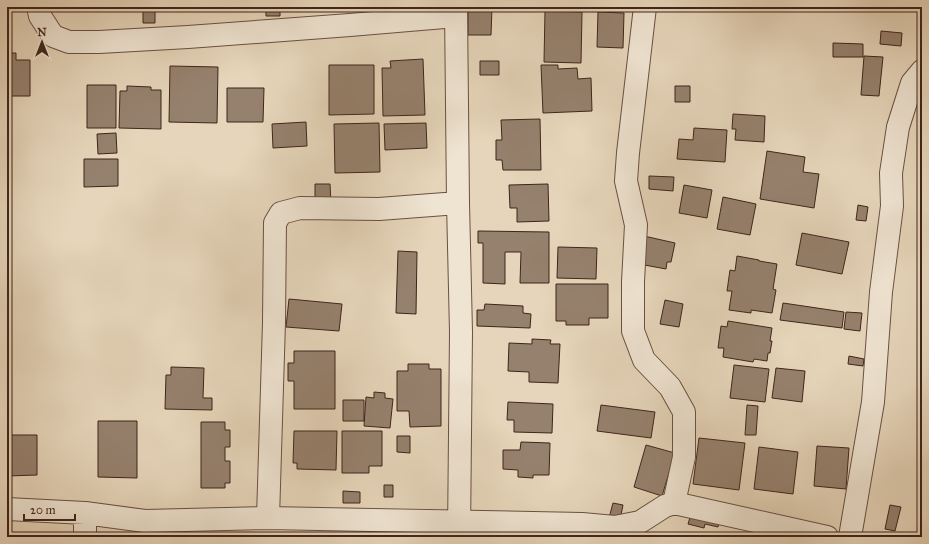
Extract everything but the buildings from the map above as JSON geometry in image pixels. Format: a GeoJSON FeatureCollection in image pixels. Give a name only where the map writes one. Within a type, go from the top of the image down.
{"type":"FeatureCollection","features":[{"type":"Feature","properties":{"kind":"street"},"geometry":{"type":"LineString","coordinates":[[38,7],[40,16],[53,36],[69,42],[99,42],[188,37],[350,25],[456,11],[461,332],[459,529]]}},
{"type":"Feature","properties":{"kind":"street"},"geometry":{"type":"LineString","coordinates":[[645,7],[626,181],[636,225],[633,282],[633,331],[644,360],[670,387],[684,412],[684,457],[674,503]]}},
{"type":"Feature","properties":{"kind":"street"},"geometry":{"type":"LineString","coordinates":[[850,537],[873,402],[881,292],[892,206],[891,173],[898,127],[912,83],[922,71]]}},
{"type":"Feature","properties":{"kind":"street"},"geometry":{"type":"LineString","coordinates":[[268,518],[274,330],[275,223],[281,213],[300,208],[380,209],[458,203]]}},
{"type":"Feature","properties":{"kind":"street"},"geometry":{"type":"LineString","coordinates":[[7,509],[85,513],[145,521],[268,518],[459,529],[582,524],[615,527],[640,522],[665,506],[674,503],[826,537]]}},
{"type":"Feature","properties":{"kind":"street"},"geometry":{"type":"LineString","coordinates":[[85,513],[85,537]]}}]}
